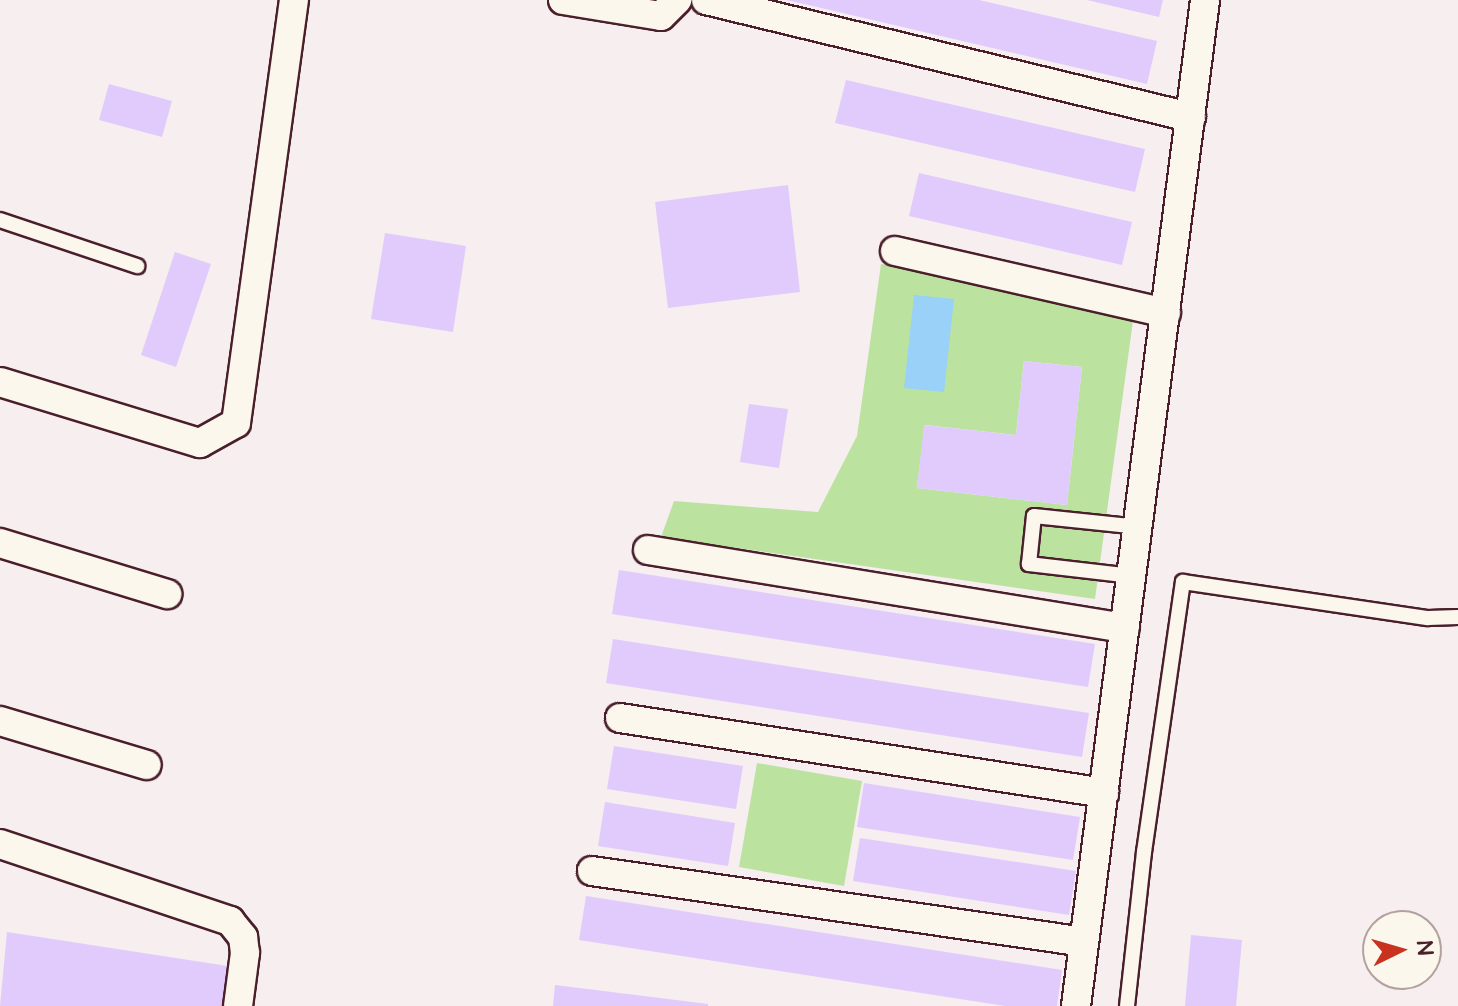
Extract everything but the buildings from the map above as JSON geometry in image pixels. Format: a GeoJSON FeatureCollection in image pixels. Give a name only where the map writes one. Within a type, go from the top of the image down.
{"type":"FeatureCollection","features":[{"type":"Feature","properties":{"kind":"street"},"geometry":{"type":"LineString","coordinates":[[0,382],[200,443],[236,423],[294,0]]}},
{"type":"Feature","properties":{"kind":"street"},"geometry":{"type":"LineString","coordinates":[[563,0],[661,16],[677,0]]}},
{"type":"Feature","properties":{"kind":"street"},"geometry":{"type":"LineString","coordinates":[[706,0],[1191,117]]}},
{"type":"Feature","properties":{"kind":"street"},"geometry":{"type":"LineString","coordinates":[[1076,1006],[1205,0]]}},
{"type":"Feature","properties":{"kind":"street"},"geometry":{"type":"LineString","coordinates":[[895,251],[1166,313]]}},
{"type":"Feature","properties":{"kind":"street"},"geometry":{"type":"LineString","coordinates":[[0,543],[167,594]]}},
{"type":"Feature","properties":{"kind":"street"},"geometry":{"type":"LineString","coordinates":[[648,550],[1125,628]]}},
{"type":"Feature","properties":{"kind":"street"},"geometry":{"type":"LineString","coordinates":[[620,718],[1104,793]]}},
{"type":"Feature","properties":{"kind":"street"},"geometry":{"type":"LineString","coordinates":[[0,721],[147,765]]}},
{"type":"Feature","properties":{"kind":"street"},"geometry":{"type":"LineString","coordinates":[[0,844],[230,921],[243,937],[245,953],[238,1006]]}},
{"type":"Feature","properties":{"kind":"street"},"geometry":{"type":"LineString","coordinates":[[592,871],[1084,942]]}},
{"type":"Feature","properties":{"kind":"lane"},"geometry":{"type":"LineString","coordinates":[[0,220],[137,266]]}},
{"type":"Feature","properties":{"kind":"lane"},"geometry":{"type":"LineString","coordinates":[[1132,576],[1029,564],[1034,516],[1139,527]]}},
{"type":"Feature","properties":{"kind":"lane"},"geometry":{"type":"LineString","coordinates":[[1127,1006],[1144,852],[1183,582],[1428,618],[1458,617]]}},
{"type":"Feature","properties":{"kind":"green space"},"geometry":{"type":"Polygon","coordinates":[[[881,264],[1133,321],[1095,599],[661,537],[674,501],[818,512],[857,436],[881,264]],[[1024,361],[1016,435],[925,425],[917,488],[1067,505],[1082,367],[1024,361]]]}},
{"type":"Feature","properties":{"kind":"green space"},"geometry":{"type":"Polygon","coordinates":[[[757,763],[862,781],[844,886],[739,867],[757,763]]]}},
{"type":"Feature","properties":{"kind":"water"},"geometry":{"type":"Polygon","coordinates":[[[914,295],[954,299],[944,392],[904,388],[914,295]]]}}]}
